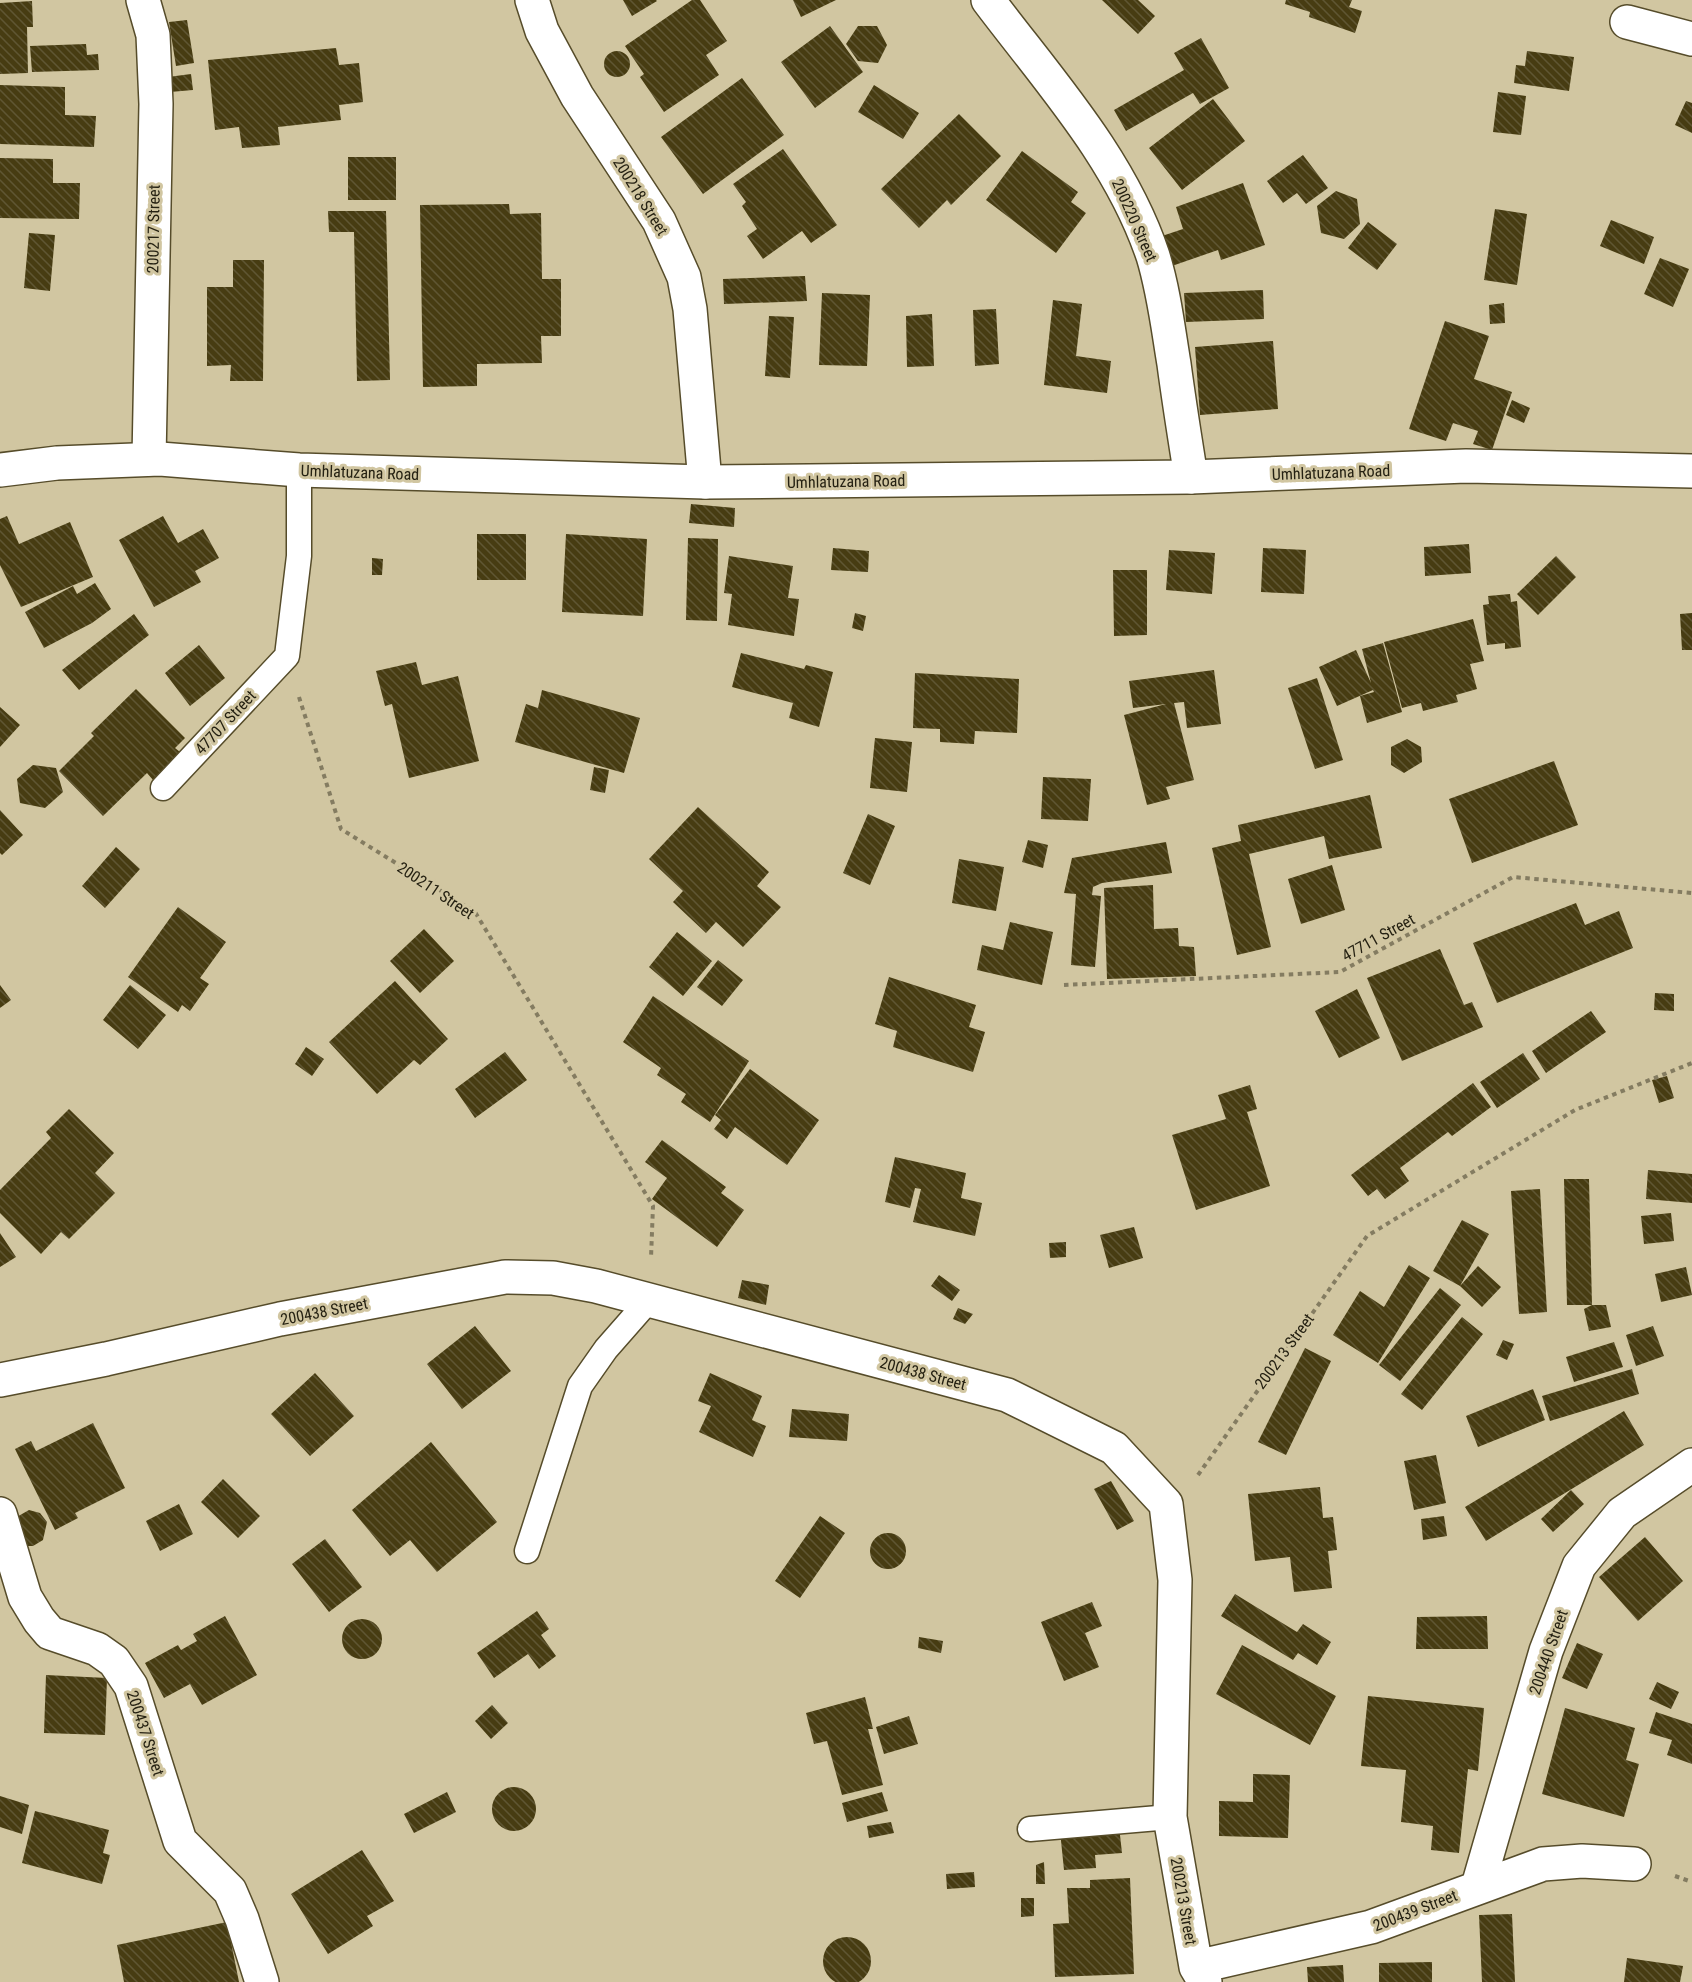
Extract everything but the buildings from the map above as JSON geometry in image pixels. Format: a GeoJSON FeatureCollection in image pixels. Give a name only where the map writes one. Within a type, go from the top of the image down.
{"type":"FeatureCollection","features":[{"type":"Feature","properties":{"kind":"street","name":"200217 Street"},"geometry":{"type":"LineString","coordinates":[[142,0],[153,35],[156,104],[149,459]]}},
{"type":"Feature","properties":{"kind":"street","name":"200218 Street"},"geometry":{"type":"LineString","coordinates":[[532,0],[542,31],[572,87],[659,221],[684,277],[690,309],[705,482]]}},
{"type":"Feature","properties":{"kind":"street","name":"200220 Street"},"geometry":{"type":"LineString","coordinates":[[988,0],[1071,106],[1130,201],[1152,256],[1165,299],[1191,477]]}},
{"type":"Feature","properties":{"kind":"street"},"geometry":{"type":"LineString","coordinates":[[1627,22],[1692,39]]}},
{"type":"Feature","properties":{"kind":"street","name":"Umhlatuzana Road"},"geometry":{"type":"LineString","coordinates":[[0,470],[57,463],[149,459],[299,470],[705,482],[1191,477],[1467,466],[1692,471]]}},
{"type":"Feature","properties":{"kind":"street","name":"200438 Street"},"geometry":{"type":"LineString","coordinates":[[0,1380],[106,1359],[280,1319],[505,1277],[553,1278],[597,1286],[1007,1395],[1114,1448],[1166,1504]]}},
{"type":"Feature","properties":{"kind":"street","name":"200440 Street"},"geometry":{"type":"LineString","coordinates":[[1478,1886],[1546,1651],[1579,1566],[1622,1513],[1692,1466]]}},
{"type":"Feature","properties":{"kind":"street","name":"200213 Street"},"geometry":{"type":"LineString","coordinates":[[1166,1504],[1175,1580],[1170,1817],[1200,1975]]}},
{"type":"Feature","properties":{"kind":"street","name":"200437 Street"},"geometry":{"type":"LineString","coordinates":[[0,1514],[25,1598],[39,1620],[50,1633],[97,1649],[114,1661],[131,1686],[180,1841],[230,1891],[242,1918],[262,1982]]}},
{"type":"Feature","properties":{"kind":"street","name":"200439 Street"},"geometry":{"type":"LineString","coordinates":[[1200,1975],[1371,1928],[1478,1886],[1543,1864],[1582,1862],[1634,1864]]}},
{"type":"Feature","properties":{"kind":"lane"},"geometry":{"type":"LineString","coordinates":[[287,656],[299,556],[299,470]]}},
{"type":"Feature","properties":{"kind":"lane","name":"47707 Street"},"geometry":{"type":"LineString","coordinates":[[163,788],[287,656]]}},
{"type":"Feature","properties":{"kind":"lane"},"geometry":{"type":"LineString","coordinates":[[526,1551],[580,1386],[591,1368],[649,1300]]}},
{"type":"Feature","properties":{"kind":"lane"},"geometry":{"type":"LineString","coordinates":[[1030,1829],[1170,1817]]}},
{"type":"Feature","properties":{"kind":"path","name":"200211 Street"},"geometry":{"type":"LineString","coordinates":[[287,656],[341,829],[475,912],[653,1206],[649,1300]]}},
{"type":"Feature","properties":{"kind":"path","name":"47711 Street"},"geometry":{"type":"LineString","coordinates":[[1064,985],[1340,972],[1513,876],[1692,893]]}},
{"type":"Feature","properties":{"kind":"path","name":"200213 Street"},"geometry":{"type":"LineString","coordinates":[[1166,1504],[1190,1494],[1201,1467],[1367,1236],[1575,1110],[1692,1063]]}}]}
